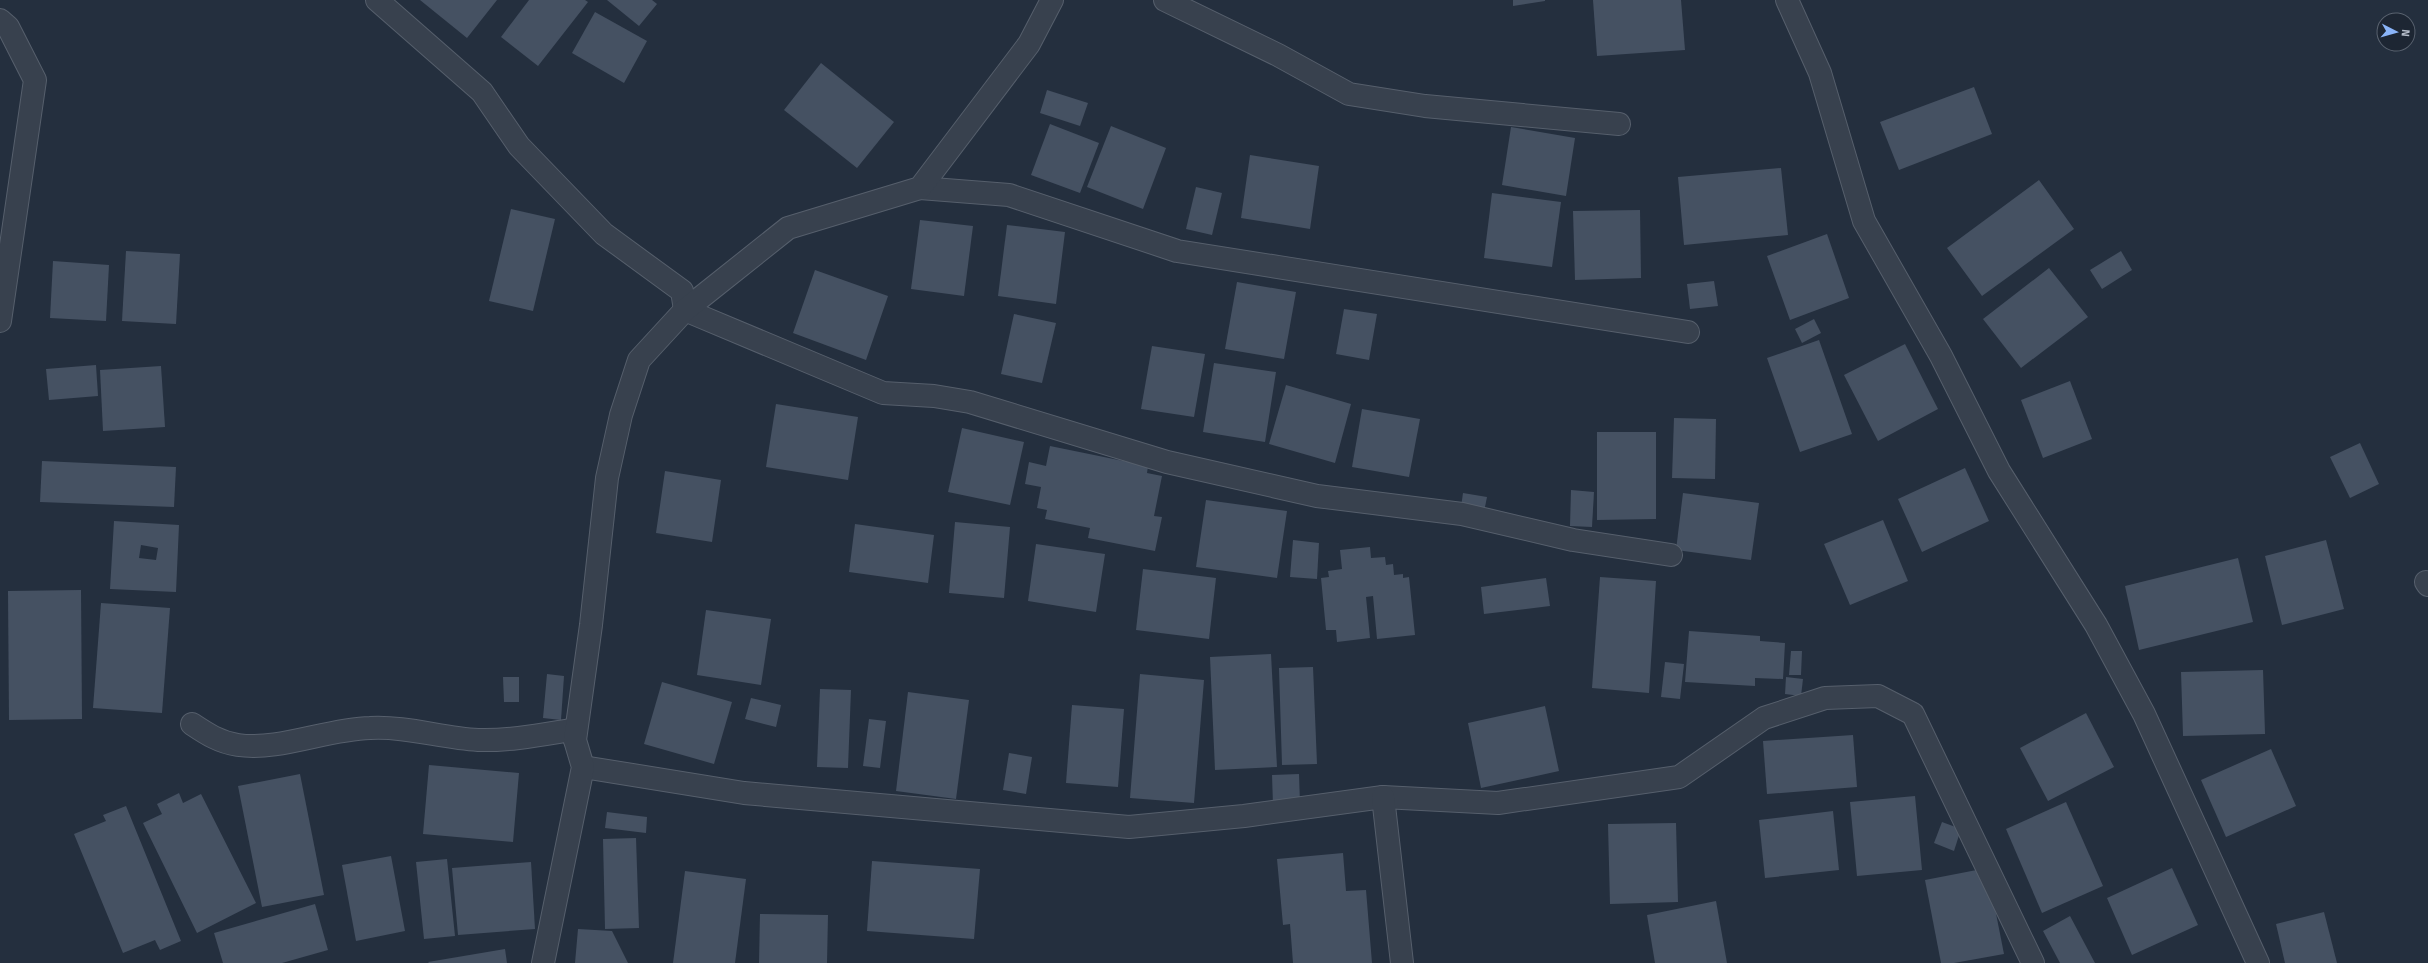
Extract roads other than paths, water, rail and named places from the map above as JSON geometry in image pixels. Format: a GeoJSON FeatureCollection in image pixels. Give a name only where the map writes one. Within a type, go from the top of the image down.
{"type":"FeatureCollection","features":[{"type":"Feature","properties":{"kind":"street"},"geometry":{"type":"LineString","coordinates":[[376,0],[482,92],[519,146],[604,234],[682,291],[685,310]]}},
{"type":"Feature","properties":{"kind":"street"},"geometry":{"type":"LineString","coordinates":[[920,188],[1029,44],[1052,0]]}},
{"type":"Feature","properties":{"kind":"street"},"geometry":{"type":"LineString","coordinates":[[1165,0],[1278,55],[1349,94],[1425,106],[1619,124]]}},
{"type":"Feature","properties":{"kind":"street"},"geometry":{"type":"LineString","coordinates":[[1787,0],[1820,73],[1864,221],[1941,356],[1999,471],[2096,625],[2144,714],[2258,963]]}},
{"type":"Feature","properties":{"kind":"street"},"geometry":{"type":"LineString","coordinates":[[0,20],[8,27],[35,80],[0,321]]}},
{"type":"Feature","properties":{"kind":"street"},"geometry":{"type":"LineString","coordinates":[[575,740],[591,625],[606,478],[621,415],[638,360],[685,310],[788,228],[920,188],[1009,195],[1177,251],[1688,332]]}},
{"type":"Feature","properties":{"kind":"street"},"geometry":{"type":"LineString","coordinates":[[685,310],[883,393],[934,396],[970,402],[1167,462],[1317,496],[1462,514],[1573,540],[1671,555]]}},
{"type":"Feature","properties":{"kind":"street"},"geometry":{"type":"LineString","coordinates":[[583,767],[744,793],[1129,827],[1244,816],[1383,797],[1498,803],[1679,777],[1764,718],[1825,698],[1878,696],[1912,714],[2033,963]]}},
{"type":"Feature","properties":{"kind":"street"},"geometry":{"type":"LineString","coordinates":[[192,724],[215,740],[239,745],[273,743],[370,728],[433,733],[477,740],[514,739],[571,730],[583,767],[543,963]]}},
{"type":"Feature","properties":{"kind":"street"},"geometry":{"type":"LineString","coordinates":[[1383,797],[1402,963]]}}]}
